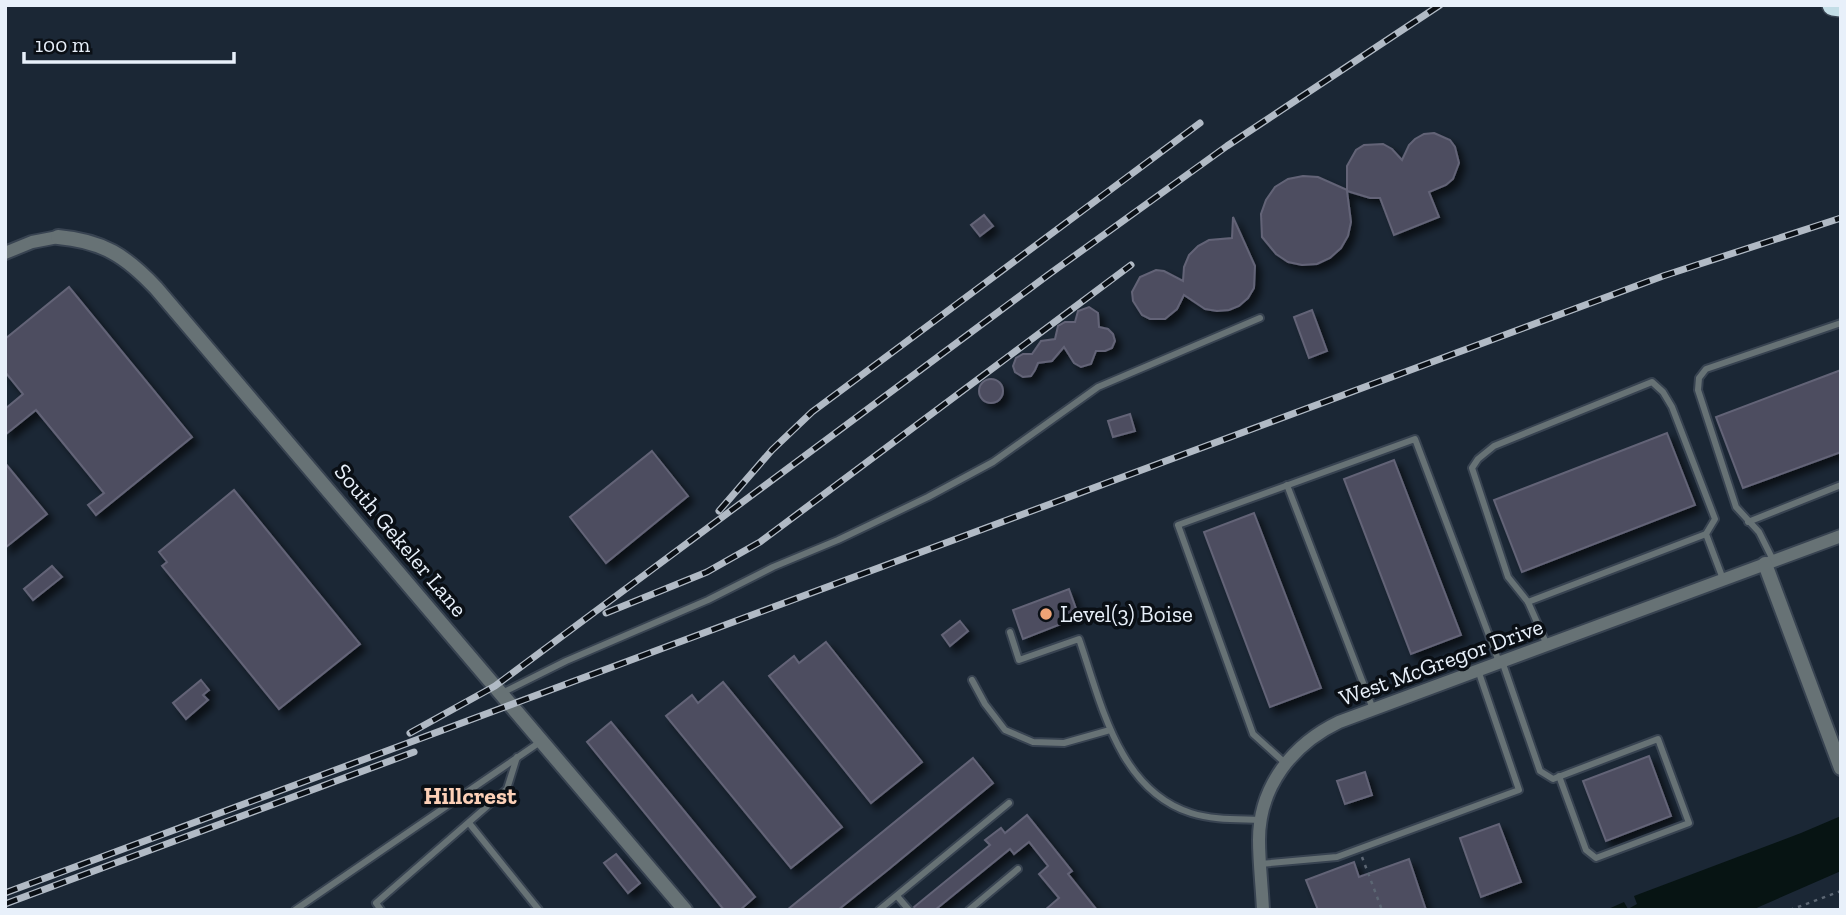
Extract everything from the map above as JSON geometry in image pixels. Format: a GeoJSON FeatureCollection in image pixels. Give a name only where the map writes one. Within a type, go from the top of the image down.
{"type":"FeatureCollection","features":[{"type":"Feature","properties":{"kind":"highway"},"geometry":{"type":"LineString","coordinates":[[1833,5],[1841,5]]}},
{"type":"Feature","properties":{"kind":"street"},"geometry":{"type":"LineString","coordinates":[[5,253],[32,242],[58,237]]}},
{"type":"Feature","properties":{"kind":"street","name":"South Gekeler Lane"},"geometry":{"type":"LineString","coordinates":[[58,237],[82,239],[110,249],[143,274],[685,910]]}},
{"type":"Feature","properties":{"kind":"street","name":"West McGregor Drive"},"geometry":{"type":"LineString","coordinates":[[1264,910],[1260,820],[1270,788],[1286,763],[1306,741],[1323,730],[1373,709],[1841,536]]}},
{"type":"Feature","properties":{"kind":"street"},"geometry":{"type":"LineString","coordinates":[[1769,562],[1841,768]]}},
{"type":"Feature","properties":{"kind":"lane"},"geometry":{"type":"LineString","coordinates":[[502,693],[566,661],[708,600],[928,497],[993,462],[1098,387],[1260,318]]}},
{"type":"Feature","properties":{"kind":"lane"},"geometry":{"type":"LineString","coordinates":[[1769,562],[1759,532],[1736,507],[1698,390],[1699,378],[1706,369],[1841,323]]}},
{"type":"Feature","properties":{"kind":"lane"},"geometry":{"type":"LineString","coordinates":[[1528,602],[1706,534],[1715,519],[1672,407],[1663,392],[1651,382],[1494,446],[1478,459],[1472,468],[1508,577],[1528,602],[1547,645]]}},
{"type":"Feature","properties":{"kind":"lane"},"geometry":{"type":"LineString","coordinates":[[1286,763],[1253,734],[1178,525],[1415,439],[1540,771],[1553,779],[1559,776],[1658,739],[1689,823],[1596,858],[1586,850],[1559,776]]}},
{"type":"Feature","properties":{"kind":"lane"},"geometry":{"type":"LineString","coordinates":[[1287,485],[1373,709]]}},
{"type":"Feature","properties":{"kind":"lane"},"geometry":{"type":"LineString","coordinates":[[1748,522],[1841,485]]}},
{"type":"Feature","properties":{"kind":"lane"},"geometry":{"type":"LineString","coordinates":[[1706,534],[1723,579]]}},
{"type":"Feature","properties":{"kind":"lane"},"geometry":{"type":"LineString","coordinates":[[1010,632],[1020,660],[1079,639],[1110,730],[1131,769],[1150,789],[1190,813],[1260,820]]}},
{"type":"Feature","properties":{"kind":"lane"},"geometry":{"type":"LineString","coordinates":[[1260,864],[1337,857],[1519,790],[1478,670]]}},
{"type":"Feature","properties":{"kind":"lane"},"geometry":{"type":"LineString","coordinates":[[972,680],[1004,730],[1033,741],[1064,743],[1110,730]]}},
{"type":"Feature","properties":{"kind":"lane"},"geometry":{"type":"LineString","coordinates":[[295,910],[541,740]]}},
{"type":"Feature","properties":{"kind":"lane"},"geometry":{"type":"LineString","coordinates":[[381,910],[376,903],[507,789],[517,757]]}},
{"type":"Feature","properties":{"kind":"lane"},"geometry":{"type":"LineString","coordinates":[[878,910],[1009,803]]}},
{"type":"Feature","properties":{"kind":"lane"},"geometry":{"type":"LineString","coordinates":[[469,824],[539,910]]}},
{"type":"Feature","properties":{"kind":"lane"},"geometry":{"type":"LineString","coordinates":[[969,910],[1018,869]]}},
{"type":"Feature","properties":{"kind":"lane"},"geometry":{"type":"LineString","coordinates":[[897,896],[909,910]]}},
{"type":"Feature","properties":{"kind":"path"},"geometry":{"type":"LineString","coordinates":[[1361,857],[1382,910]]}},
{"type":"Feature","properties":{"kind":"path"},"geometry":{"type":"LineString","coordinates":[[1790,910],[1841,891]]}},
{"type":"Feature","properties":{"kind":"shaded area"},"geometry":{"type":"Polygon","coordinates":[[[1841,816],[1841,871],[1752,910],[1606,910],[1624,902],[1628,909],[1637,904],[1634,896],[1841,816]]]}},
{"type":"Feature","properties":{"kind":"building"},"geometry":{"type":"Polygon","coordinates":[[[1434,133],[1450,140],[1455,147],[1459,163],[1453,179],[1429,192],[1439,217],[1394,235],[1380,198],[1347,191],[1351,222],[1348,236],[1341,248],[1330,258],[1317,264],[1288,262],[1276,254],[1262,237],[1261,214],[1266,200],[1275,187],[1288,179],[1318,177],[1347,190],[1347,166],[1356,150],[1364,145],[1383,144],[1402,160],[1415,139],[1434,133]]]}},
{"type":"Feature","properties":{"kind":"building"},"geometry":{"type":"Polygon","coordinates":[[[984,215],[993,226],[980,236],[971,225],[984,215]]]}},
{"type":"Feature","properties":{"kind":"building"},"geometry":{"type":"Polygon","coordinates":[[[1233,217],[1255,266],[1254,288],[1248,298],[1239,306],[1217,311],[1205,309],[1184,295],[1177,309],[1165,319],[1150,319],[1142,315],[1133,301],[1132,292],[1140,277],[1156,270],[1183,281],[1184,267],[1189,255],[1198,246],[1209,240],[1232,238],[1233,217]]]}},
{"type":"Feature","properties":{"kind":"building"},"geometry":{"type":"Polygon","coordinates":[[[69,287],[192,437],[96,515],[88,505],[104,493],[36,410],[5,435],[5,409],[23,394],[5,372],[5,339],[69,287]]]}},
{"type":"Feature","properties":{"kind":"building"},"geometry":{"type":"Polygon","coordinates":[[[1089,307],[1098,313],[1099,327],[1108,329],[1113,334],[1115,341],[1112,348],[1096,351],[1091,364],[1081,367],[1074,363],[1064,347],[1052,361],[1038,363],[1031,376],[1023,377],[1015,372],[1013,366],[1016,358],[1023,354],[1032,354],[1041,341],[1055,339],[1058,326],[1065,322],[1075,322],[1078,311],[1089,307]]]}},
{"type":"Feature","properties":{"kind":"building"},"geometry":{"type":"Polygon","coordinates":[[[1312,310],[1327,351],[1309,358],[1294,317],[1312,310]]]}},
{"type":"Feature","properties":{"kind":"building"},"geometry":{"type":"Polygon","coordinates":[[[1841,370],[1841,452],[1743,488],[1716,417],[1841,370]]]}},
{"type":"Feature","properties":{"kind":"building"},"geometry":{"type":"Polygon","coordinates":[[[991,379],[999,383],[1003,391],[999,399],[991,403],[983,399],[979,391],[983,383],[991,379]]]}},
{"type":"Feature","properties":{"kind":"building"},"geometry":{"type":"Polygon","coordinates":[[[1130,414],[1135,431],[1113,437],[1108,421],[1130,414]]]}},
{"type":"Feature","properties":{"kind":"building"},"geometry":{"type":"Polygon","coordinates":[[[1667,433],[1695,505],[1522,572],[1494,500],[1667,433]]]}},
{"type":"Feature","properties":{"kind":"building"},"geometry":{"type":"Polygon","coordinates":[[[652,451],[688,496],[606,563],[570,517],[652,451]]]}},
{"type":"Feature","properties":{"kind":"building"},"geometry":{"type":"Polygon","coordinates":[[[1394,460],[1461,635],[1411,654],[1344,479],[1394,460]]]}},
{"type":"Feature","properties":{"kind":"building"},"geometry":{"type":"Polygon","coordinates":[[[5,463],[47,514],[5,548],[5,463]]]}},
{"type":"Feature","properties":{"kind":"building"},"geometry":{"type":"Polygon","coordinates":[[[234,490],[360,644],[279,709],[162,566],[167,562],[159,552],[234,490]]]}},
{"type":"Feature","properties":{"kind":"building"},"geometry":{"type":"Polygon","coordinates":[[[1254,513],[1321,688],[1270,707],[1204,532],[1254,513]]]}},
{"type":"Feature","properties":{"kind":"building"},"geometry":{"type":"Polygon","coordinates":[[[52,566],[62,577],[33,600],[24,589],[52,566]]]}},
{"type":"Feature","properties":{"kind":"building","name":"Level(3) Boise"},"geometry":{"type":"Polygon","coordinates":[[[1069,589],[1079,617],[1023,639],[1013,610],[1069,589]]]}},
{"type":"Feature","properties":{"kind":"building"},"geometry":{"type":"Polygon","coordinates":[[[960,621],[968,631],[950,646],[942,635],[960,621]]]}},
{"type":"Feature","properties":{"kind":"building"},"geometry":{"type":"Polygon","coordinates":[[[826,642],[922,762],[871,803],[769,676],[794,656],[799,663],[826,642]]]}},
{"type":"Feature","properties":{"kind":"building"},"geometry":{"type":"Polygon","coordinates":[[[201,680],[209,690],[203,695],[208,700],[186,719],[173,703],[201,680]]]}},
{"type":"Feature","properties":{"kind":"building"},"geometry":{"type":"Polygon","coordinates":[[[723,682],[842,827],[791,868],[666,716],[692,695],[698,703],[723,682]]]}},
{"type":"Feature","properties":{"kind":"building"},"geometry":{"type":"Polygon","coordinates":[[[611,722],[755,897],[740,910],[724,910],[587,742],[611,722]]]}},
{"type":"Feature","properties":{"kind":"building"},"geometry":{"type":"Polygon","coordinates":[[[1649,756],[1671,816],[1606,841],[1583,781],[1649,756]]]}},
{"type":"Feature","properties":{"kind":"building"},"geometry":{"type":"Polygon","coordinates":[[[973,758],[993,783],[889,869],[838,910],[787,910],[973,758]]]}},
{"type":"Feature","properties":{"kind":"building"},"geometry":{"type":"Polygon","coordinates":[[[1365,772],[1372,795],[1345,804],[1337,781],[1365,772]]]}},
{"type":"Feature","properties":{"kind":"building"},"geometry":{"type":"Polygon","coordinates":[[[1027,815],[1072,871],[1068,874],[1097,910],[1045,910],[1059,898],[1039,874],[1048,866],[1029,842],[1014,854],[1010,849],[935,910],[915,910],[914,907],[990,845],[985,840],[1001,828],[1005,833],[1027,815]]]}},
{"type":"Feature","properties":{"kind":"building"},"geometry":{"type":"Polygon","coordinates":[[[1499,824],[1521,882],[1481,897],[1460,838],[1499,824]]]}},
{"type":"Feature","properties":{"kind":"building"},"geometry":{"type":"Polygon","coordinates":[[[616,854],[640,883],[628,893],[604,863],[616,854]]]}},
{"type":"Feature","properties":{"kind":"building"},"geometry":{"type":"Polygon","coordinates":[[[1409,859],[1426,910],[1318,910],[1306,880],[1354,862],[1359,877],[1409,859]]]}},
{"type":"Feature","properties":{"kind":"railway"},"geometry":{"type":"LineString","coordinates":[[410,733],[495,686],[1048,275],[1227,146],[1440,5]]}},
{"type":"Feature","properties":{"kind":"railway"},"geometry":{"type":"LineString","coordinates":[[719,511],[772,450],[812,412],[1200,123]]}},
{"type":"Feature","properties":{"kind":"railway"},"geometry":{"type":"LineString","coordinates":[[5,893],[1663,276],[1841,218]]}},
{"type":"Feature","properties":{"kind":"railway"},"geometry":{"type":"LineString","coordinates":[[606,613],[707,572],[760,542],[1131,265]]}},
{"type":"Feature","properties":{"kind":"railway"},"geometry":{"type":"LineString","coordinates":[[5,904],[414,752]]}},
{"type":"Feature","properties":{"kind":"place","name":"Level(3) Boise"},"geometry":{"type":"Point","coordinates":[1046,614]}},
{"type":"Feature","properties":{"kind":"district","name":"Hillcrest"},"geometry":{"type":"Point","coordinates":[470,795]}}]}
